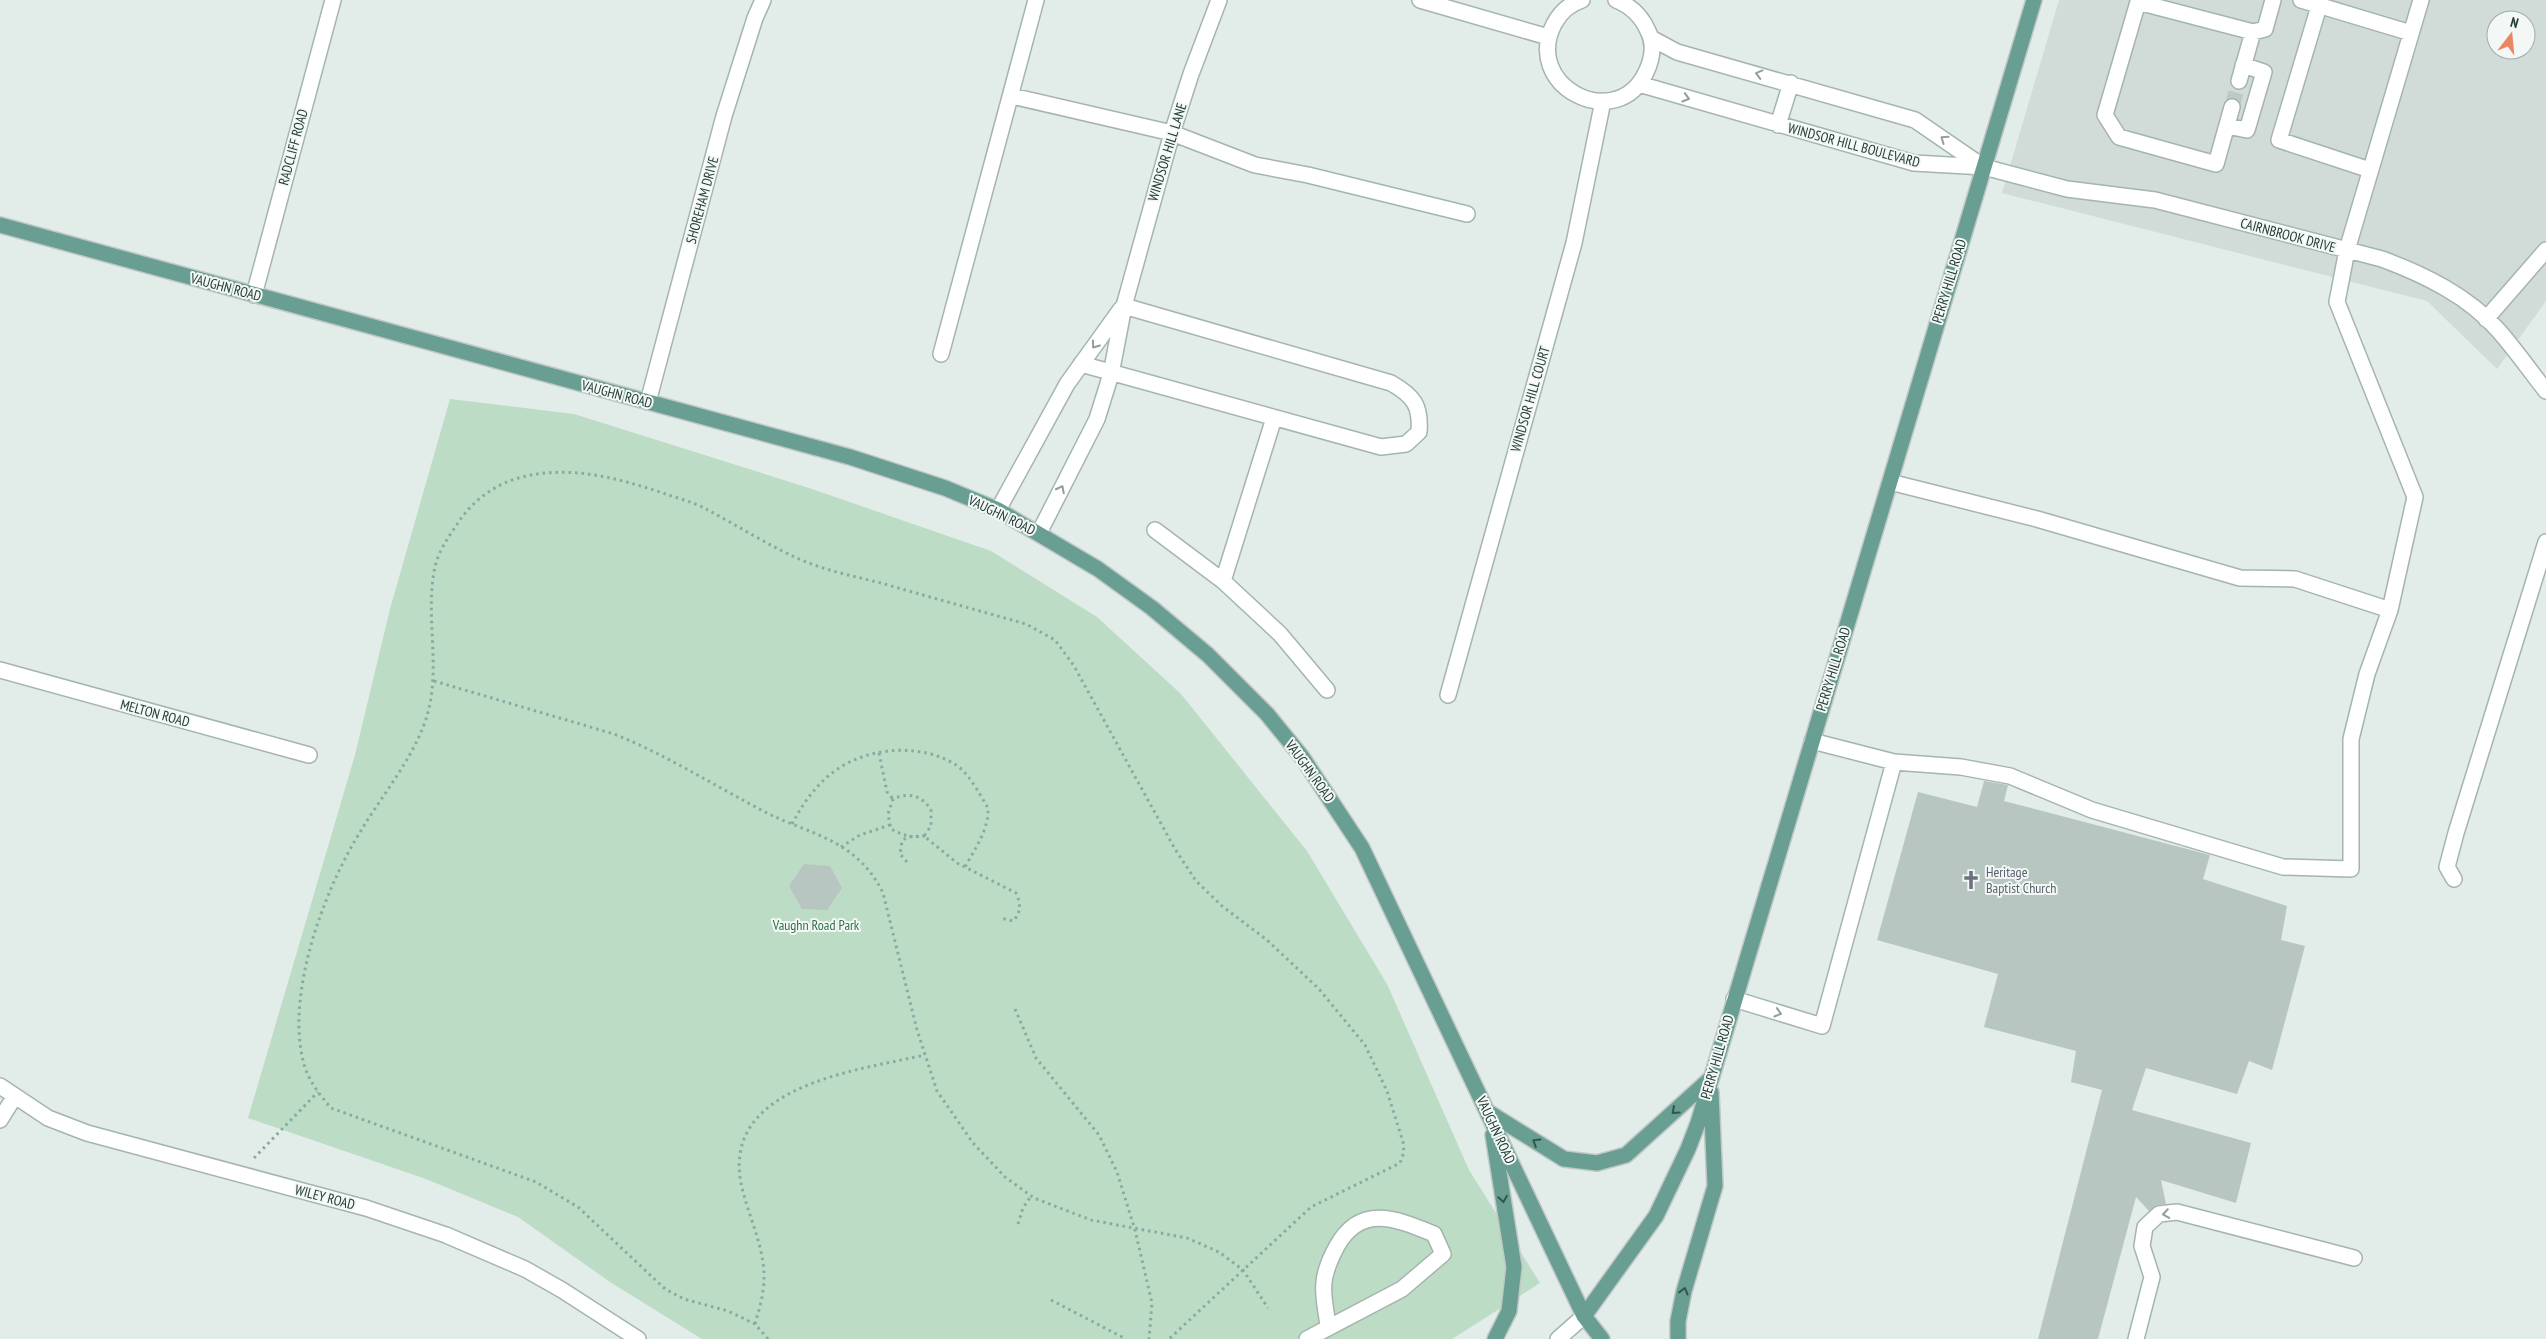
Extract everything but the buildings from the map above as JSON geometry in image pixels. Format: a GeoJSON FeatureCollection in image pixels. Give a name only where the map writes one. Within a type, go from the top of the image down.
{"type":"FeatureCollection","features":[{"type":"Feature","properties":{"kind":"main road","name":"PERRY HILL ROAD"},"geometry":{"type":"LineString","coordinates":[[1584,1316],[1656,1216],[1688,1149],[1711,1078],[2034,0]]}},
{"type":"Feature","properties":{"kind":"main road","name":"VAUGHN ROAD"},"geometry":{"type":"LineString","coordinates":[[0,225],[850,457],[945,488],[998,510],[1039,532],[1098,569],[1152,608],[1194,643],[1266,714],[1302,756],[1362,848],[1584,1316],[1602,1339]]}},
{"type":"Feature","properties":{"kind":"main road"},"geometry":{"type":"LineString","coordinates":[[1489,1114],[1564,1159],[1596,1163],[1626,1155],[1711,1078]]}},
{"type":"Feature","properties":{"kind":"main road"},"geometry":{"type":"LineString","coordinates":[[1678,1339],[1678,1321],[1684,1291],[1715,1186],[1711,1078]]}},
{"type":"Feature","properties":{"kind":"main road"},"geometry":{"type":"LineString","coordinates":[[1489,1114],[1514,1267],[1509,1311],[1495,1339]]}},
{"type":"Feature","properties":{"kind":"street","name":"RADCLIFF ROAD"},"geometry":{"type":"LineString","coordinates":[[254,295],[333,0]]}},
{"type":"Feature","properties":{"kind":"street","name":"SHOREHAM DRIVE"},"geometry":{"type":"LineString","coordinates":[[648,402],[724,116],[755,18],[763,0]]}},
{"type":"Feature","properties":{"kind":"street"},"geometry":{"type":"LineString","coordinates":[[941,354],[1012,96],[1036,0]]}},
{"type":"Feature","properties":{"kind":"street","name":"WINDSOR HILL LANE"},"geometry":{"type":"LineString","coordinates":[[1039,532],[1097,419],[1111,374],[1124,306],[1172,133],[1191,74],[1219,0]]}},
{"type":"Feature","properties":{"kind":"street"},"geometry":{"type":"LineString","coordinates":[[1420,0],[1548,37]]}},
{"type":"Feature","properties":{"kind":"street"},"geometry":{"type":"LineString","coordinates":[[1582,0],[1574,2],[1560,14],[1548,37],[1547,55],[1552,73],[1563,88],[1585,100],[1603,101],[1625,95],[1639,84],[1649,68],[1652,52],[1651,38],[1642,18],[1620,1]]}},
{"type":"Feature","properties":{"kind":"street"},"geometry":{"type":"LineString","coordinates":[[2232,107],[2216,164],[2119,137],[2105,115],[2136,1],[2253,32],[2265,29],[2273,0]]}},
{"type":"Feature","properties":{"kind":"street"},"geometry":{"type":"LineString","coordinates":[[2301,0],[2411,33]]}},
{"type":"Feature","properties":{"kind":"street"},"geometry":{"type":"LineString","coordinates":[[1812,740],[1894,762],[1961,767],[2010,776],[2092,810],[2283,867],[2351,868],[2351,739],[2367,674],[2390,610],[2415,496],[2337,302],[2347,250],[2421,0]]}},
{"type":"Feature","properties":{"kind":"street"},"geometry":{"type":"LineString","coordinates":[[2320,6],[2279,140],[2370,170]]}},
{"type":"Feature","properties":{"kind":"street"},"geometry":{"type":"LineString","coordinates":[[2239,81],[2253,32]]}},
{"type":"Feature","properties":{"kind":"street"},"geometry":{"type":"LineString","coordinates":[[1651,38],[1677,52],[1791,83],[1915,120],[1984,167]]}},
{"type":"Feature","properties":{"kind":"street"},"geometry":{"type":"LineString","coordinates":[[2227,126],[2247,130],[2264,72],[2243,65]]}},
{"type":"Feature","properties":{"kind":"street"},"geometry":{"type":"LineString","coordinates":[[1778,125],[1791,83]]}},
{"type":"Feature","properties":{"kind":"street","name":"WINDSOR HILL BOULEVARD"},"geometry":{"type":"LineString","coordinates":[[1639,84],[1778,125],[1914,162],[1984,167]]}},
{"type":"Feature","properties":{"kind":"street"},"geometry":{"type":"LineString","coordinates":[[1012,96],[1172,133],[1255,166],[1308,176],[1467,214]]}},
{"type":"Feature","properties":{"kind":"street","name":"WINDSOR HILL COURT"},"geometry":{"type":"LineString","coordinates":[[1448,695],[1574,243],[1603,101]]}},
{"type":"Feature","properties":{"kind":"street","name":"CAIRNBROOK DRIVE"},"geometry":{"type":"LineString","coordinates":[[1984,167],[2067,189],[2155,200],[2347,250],[2409,269],[2446,289],[2486,319],[2498,330],[2546,391]]}},
{"type":"Feature","properties":{"kind":"street"},"geometry":{"type":"LineString","coordinates":[[2486,319],[2546,250]]}},
{"type":"Feature","properties":{"kind":"street"},"geometry":{"type":"LineString","coordinates":[[1081,364],[1111,374],[1381,447],[1406,444],[1418,432],[1420,414],[1409,393],[1392,383],[1124,306]]}},
{"type":"Feature","properties":{"kind":"street","name":"WINDSOR HILL LANE"},"geometry":{"type":"LineString","coordinates":[[998,510],[1067,384],[1124,306]]}},
{"type":"Feature","properties":{"kind":"street"},"geometry":{"type":"LineString","coordinates":[[1224,581],[1274,418]]}},
{"type":"Feature","properties":{"kind":"street"},"geometry":{"type":"LineString","coordinates":[[1890,482],[2036,519],[2240,578],[2295,579],[2390,610]]}},
{"type":"Feature","properties":{"kind":"street"},"geometry":{"type":"LineString","coordinates":[[1155,530],[1224,581],[1280,634],[1327,690]]}},
{"type":"Feature","properties":{"kind":"street"},"geometry":{"type":"LineString","coordinates":[[2454,879],[2448,867],[2456,833],[2546,542]]}},
{"type":"Feature","properties":{"kind":"street","name":"MELTON ROAD"},"geometry":{"type":"LineString","coordinates":[[0,670],[309,755]]}},
{"type":"Feature","properties":{"kind":"street"},"geometry":{"type":"LineString","coordinates":[[1734,999],[1822,1026],[1894,762]]}},
{"type":"Feature","properties":{"kind":"street","name":"WILEY ROAD"},"geometry":{"type":"LineString","coordinates":[[0,1086],[48,1118],[87,1133],[366,1208],[446,1235],[525,1269],[562,1290],[638,1339]]}},
{"type":"Feature","properties":{"kind":"street"},"geometry":{"type":"LineString","coordinates":[[0,1120],[15,1096]]}},
{"type":"Feature","properties":{"kind":"street"},"geometry":{"type":"LineString","coordinates":[[2136,1339],[2152,1277],[2142,1246],[2145,1227],[2159,1214],[2177,1212],[2354,1258]]}},
{"type":"Feature","properties":{"kind":"street"},"geometry":{"type":"LineString","coordinates":[[1307,1339],[1328,1328],[1402,1289],[1443,1254],[1434,1234],[1399,1220],[1367,1218],[1345,1231],[1334,1252],[1324,1282],[1328,1328]]}},
{"type":"Feature","properties":{"kind":"street"},"geometry":{"type":"LineString","coordinates":[[1558,1339],[1584,1316]]}},
{"type":"Feature","properties":{"kind":"path"},"geometry":{"type":"LineString","coordinates":[[768,1339],[755,1324],[728,1311],[684,1299],[665,1289],[578,1207],[536,1182],[331,1108],[318,1092],[303,1062],[298,1030],[302,991],[314,936],[331,890],[359,832],[414,748],[425,722],[433,695],[431,601],[435,564],[466,510],[493,488],[521,478],[558,471],[601,475],[699,505],[808,562],[1026,624],[1056,640],[1074,666],[1175,849],[1196,881],[1222,906],[1268,940],[1319,989],[1365,1045],[1387,1091],[1403,1142],[1404,1152],[1400,1163],[1311,1207],[1169,1339]]}},
{"type":"Feature","properties":{"kind":"path"},"geometry":{"type":"LineString","coordinates":[[434,681],[614,734],[643,745],[792,824],[841,847],[859,860],[875,876],[884,893],[925,1055],[937,1091],[973,1143],[1005,1177],[1031,1196],[1091,1220],[1135,1230],[1187,1238],[1219,1252],[1243,1270],[1268,1308]]}},
{"type":"Feature","properties":{"kind":"path"},"geometry":{"type":"LineString","coordinates":[[792,824],[806,799],[832,773],[847,763],[891,751],[921,752],[958,766],[988,808],[988,816],[978,844],[965,867]]}},
{"type":"Feature","properties":{"kind":"path"},"geometry":{"type":"LineString","coordinates":[[878,753],[887,792],[893,800]]}},
{"type":"Feature","properties":{"kind":"path"},"geometry":{"type":"LineString","coordinates":[[906,794],[913,795],[927,803],[931,810],[932,818],[929,832],[924,836],[907,837],[891,829],[888,814],[893,800],[906,794]]}},
{"type":"Feature","properties":{"kind":"path"},"geometry":{"type":"LineString","coordinates":[[841,847],[860,835],[890,825]]}},
{"type":"Feature","properties":{"kind":"path"},"geometry":{"type":"LineString","coordinates":[[924,836],[965,867],[1016,893],[1020,902],[1017,917],[1013,921],[1000,918]]}},
{"type":"Feature","properties":{"kind":"path"},"geometry":{"type":"LineString","coordinates":[[907,837],[900,846],[902,859],[907,862]]}},
{"type":"Feature","properties":{"kind":"path"},"geometry":{"type":"LineString","coordinates":[[1015,1008],[1036,1058],[1099,1135],[1117,1172],[1135,1230],[1152,1302],[1149,1339]]}},
{"type":"Feature","properties":{"kind":"path"},"geometry":{"type":"LineString","coordinates":[[755,1324],[764,1289],[763,1262],[741,1182],[739,1158],[749,1130],[765,1110],[799,1088],[826,1078],[925,1055]]}},
{"type":"Feature","properties":{"kind":"path"},"geometry":{"type":"LineString","coordinates":[[240,1174],[318,1092]]}},
{"type":"Feature","properties":{"kind":"path"},"geometry":{"type":"LineString","coordinates":[[1018,1224],[1031,1196]]}},
{"type":"Feature","properties":{"kind":"path"},"geometry":{"type":"LineString","coordinates":[[1051,1300],[1126,1339]]}},
{"type":"Feature","properties":{"kind":"shaded area"},"geometry":{"type":"Polygon","coordinates":[[[2059,0],[2546,0],[2546,301],[2497,369],[2427,301],[2002,193],[2059,0]]]}},
{"type":"Feature","properties":{"kind":"green space","name":"Vaughn Road Park"},"geometry":{"type":"Polygon","coordinates":[[[450,399],[574,414],[809,488],[991,551],[1097,617],[1181,694],[1307,851],[1387,984],[1469,1170],[1540,1283],[1452,1339],[702,1339],[610,1282],[518,1217],[426,1179],[248,1118],[355,755],[390,609],[450,399]]]}},
{"type":"Feature","properties":{"kind":"tunnel"},"geometry":{"type":"LineString","coordinates":[[2232,107],[2239,81]]}},
{"type":"Feature","properties":{"kind":"place","name":"Heritage Baptist Church"},"geometry":{"type":"Point","coordinates":[1971,880]}}]}
